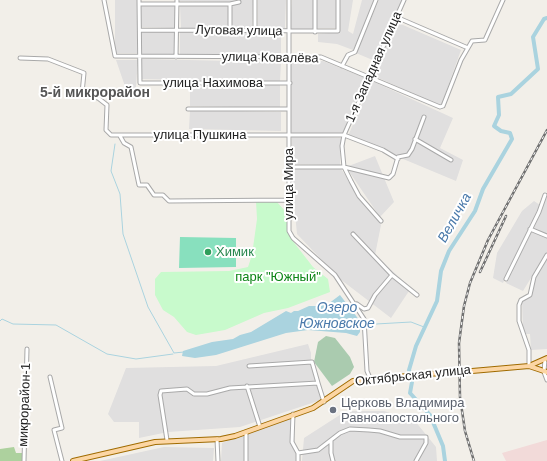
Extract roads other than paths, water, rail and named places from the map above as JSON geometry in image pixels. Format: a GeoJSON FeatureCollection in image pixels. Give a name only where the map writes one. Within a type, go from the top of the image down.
{"type":"FeatureCollection","features":[{"type":"Feature","properties":{"kind":"main road","name":"Октябрьская улица"},"geometry":{"type":"LineString","coordinates":[[73,461],[167,440],[217,439],[246,432],[293,414],[314,408],[348,383],[370,378],[529,366],[546,359]]}},
{"type":"Feature","properties":{"kind":"main road","name":"Октябрьская улица"},"geometry":{"type":"LineString","coordinates":[[529,366],[546,372]]}},
{"type":"Feature","properties":{"kind":"street","name":"улица Ковалёва"},"geometry":{"type":"LineString","coordinates":[[104,0],[115,56],[321,57],[440,108],[443,106],[468,48]]}},
{"type":"Feature","properties":{"kind":"street"},"geometry":{"type":"LineString","coordinates":[[255,0],[255,31]]}},
{"type":"Feature","properties":{"kind":"street","name":"улица Мира"},"geometry":{"type":"LineString","coordinates":[[289,0],[289,231],[293,238],[336,276],[355,303],[365,323],[367,371],[370,378]]}},
{"type":"Feature","properties":{"kind":"street"},"geometry":{"type":"LineString","coordinates":[[315,0],[315,32]]}},
{"type":"Feature","properties":{"kind":"street","name":"Луговая улица"},"geometry":{"type":"LineString","coordinates":[[140,30],[290,32],[338,31],[338,0]]}},
{"type":"Feature","properties":{"kind":"street"},"geometry":{"type":"LineString","coordinates":[[342,66],[348,55],[355,52],[376,0]]}},
{"type":"Feature","properties":{"kind":"street","name":"1-я Западная улица"},"geometry":{"type":"LineString","coordinates":[[344,135],[404,0]]}},
{"type":"Feature","properties":{"kind":"street"},"geometry":{"type":"LineString","coordinates":[[396,17],[468,48],[472,40],[485,40],[503,0]]}},
{"type":"Feature","properties":{"kind":"street"},"geometry":{"type":"LineString","coordinates":[[140,56],[139,2],[230,4],[239,2]]}},
{"type":"Feature","properties":{"kind":"street"},"geometry":{"type":"LineString","coordinates":[[176,57],[177,2]]}},
{"type":"Feature","properties":{"kind":"street"},"geometry":{"type":"LineString","coordinates":[[230,4],[230,31]]}},
{"type":"Feature","properties":{"kind":"street","name":"улица Нахимова"},"geometry":{"type":"LineString","coordinates":[[140,56],[140,83],[290,84]]}},
{"type":"Feature","properties":{"kind":"street","name":"улица Пушкина"},"geometry":{"type":"LineString","coordinates":[[20,58],[48,59],[84,73],[82,93],[84,95],[98,98],[107,105],[106,130],[111,136],[344,135]]}},
{"type":"Feature","properties":{"kind":"street"},"geometry":{"type":"LineString","coordinates":[[188,109],[289,109]]}},
{"type":"Feature","properties":{"kind":"street"},"geometry":{"type":"LineString","coordinates":[[288,167],[344,167],[389,178],[393,174],[398,159],[408,154],[424,117]]}},
{"type":"Feature","properties":{"kind":"street"},"geometry":{"type":"LineString","coordinates":[[381,221],[359,196],[344,167],[342,146],[344,135],[383,150],[398,159]]}},
{"type":"Feature","properties":{"kind":"street"},"geometry":{"type":"LineString","coordinates":[[120,136],[124,143],[131,147],[139,185],[147,185],[154,195],[163,195],[169,201],[289,200]]}},
{"type":"Feature","properties":{"kind":"street"},"geometry":{"type":"LineString","coordinates":[[415,139],[451,160]]}},
{"type":"Feature","properties":{"kind":"street"},"geometry":{"type":"LineString","coordinates":[[506,280],[545,195]]}},
{"type":"Feature","properties":{"kind":"street"},"geometry":{"type":"LineString","coordinates":[[530,229],[547,236]]}},
{"type":"Feature","properties":{"kind":"street"},"geometry":{"type":"LineString","coordinates":[[353,234],[392,275],[417,295]]}},
{"type":"Feature","properties":{"kind":"street"},"geometry":{"type":"LineString","coordinates":[[529,366],[529,350],[520,321],[519,305],[521,300],[530,295],[534,277],[547,255]]}},
{"type":"Feature","properties":{"kind":"street"},"geometry":{"type":"LineString","coordinates":[[355,303],[364,309],[368,308],[375,295],[392,275]]}},
{"type":"Feature","properties":{"kind":"street","name":"микрорайон-1"},"geometry":{"type":"LineString","coordinates":[[24,461],[27,349]]}},
{"type":"Feature","properties":{"kind":"street"},"geometry":{"type":"LineString","coordinates":[[546,359],[547,380]]}},
{"type":"Feature","properties":{"kind":"street"},"geometry":{"type":"LineString","coordinates":[[249,366],[312,362],[324,402]]}},
{"type":"Feature","properties":{"kind":"street"},"geometry":{"type":"LineString","coordinates":[[50,377],[62,428],[54,430],[62,461]]}},
{"type":"Feature","properties":{"kind":"street"},"geometry":{"type":"LineString","coordinates":[[167,440],[160,394],[161,391],[187,389],[194,394],[207,394],[230,388],[246,386],[318,383]]}},
{"type":"Feature","properties":{"kind":"street"},"geometry":{"type":"LineString","coordinates":[[246,386],[260,426]]}},
{"type":"Feature","properties":{"kind":"street"},"geometry":{"type":"LineString","coordinates":[[293,414],[292,442],[298,453],[298,461]]}},
{"type":"Feature","properties":{"kind":"street"},"geometry":{"type":"LineString","coordinates":[[298,453],[318,450],[340,433],[350,430],[380,431],[400,437],[426,437],[426,443],[416,461]]}},
{"type":"Feature","properties":{"kind":"street"},"geometry":{"type":"LineString","coordinates":[[246,432],[246,461]]}},
{"type":"Feature","properties":{"kind":"street"},"geometry":{"type":"LineString","coordinates":[[217,439],[218,461]]}},
{"type":"Feature","properties":{"kind":"street"},"geometry":{"type":"LineString","coordinates":[[331,441],[333,461]]}},
{"type":"Feature","properties":{"kind":"water","name":"Озеро Южновское"},"geometry":{"type":"Polygon","coordinates":[[[340,295],[360,321],[360,332],[357,336],[346,333],[308,330],[286,333],[216,355],[195,358],[182,356],[183,351],[212,342],[233,339],[251,332],[286,311],[291,313],[309,306],[328,304],[340,295]]]}},
{"type":"Feature","properties":{"kind":"waterway","name":"Величка"},"geometry":{"type":"LineString","coordinates":[[445,461],[443,446],[430,415],[410,393],[412,382],[409,370],[416,346],[437,301],[441,271],[449,251],[475,211],[483,189],[512,139],[510,133],[501,131],[494,126],[499,115],[498,97],[511,94],[538,69],[533,37],[544,19],[547,18]]}},
{"type":"Feature","properties":{"kind":"waterway"},"geometry":{"type":"LineString","coordinates":[[115,144],[111,171],[120,194],[123,234],[148,307],[174,353],[184,352]]}},
{"type":"Feature","properties":{"kind":"waterway"},"geometry":{"type":"LineString","coordinates":[[0,321],[2,319],[13,324],[56,325],[107,354],[136,359],[173,354]]}},
{"type":"Feature","properties":{"kind":"waterway"},"geometry":{"type":"LineString","coordinates":[[359,322],[376,324],[411,322],[424,327]]}},
{"type":"Feature","properties":{"kind":"railway"},"geometry":{"type":"LineString","coordinates":[[474,461],[465,431],[460,397],[459,343],[464,306],[470,283],[488,240],[547,130]]}},
{"type":"Feature","properties":{"kind":"railway"},"geometry":{"type":"LineString","coordinates":[[480,272],[506,216]]}},
{"type":"Feature","properties":{"kind":"place","name":"Химик"},"geometry":{"type":"Point","coordinates":[208,252]}},
{"type":"Feature","properties":{"kind":"place","name":"Церковь Владимира Равноапостольного"},"geometry":{"type":"Point","coordinates":[333,410]}},
{"type":"Feature","properties":{"kind":"district","name":"5-й микрорайон"},"geometry":{"type":"Point","coordinates":[95,93]}},
{"type":"Feature","properties":{"kind":"park label","name":"парк \"Южный\""},"geometry":{"type":"Point","coordinates":[278,277]}}]}
